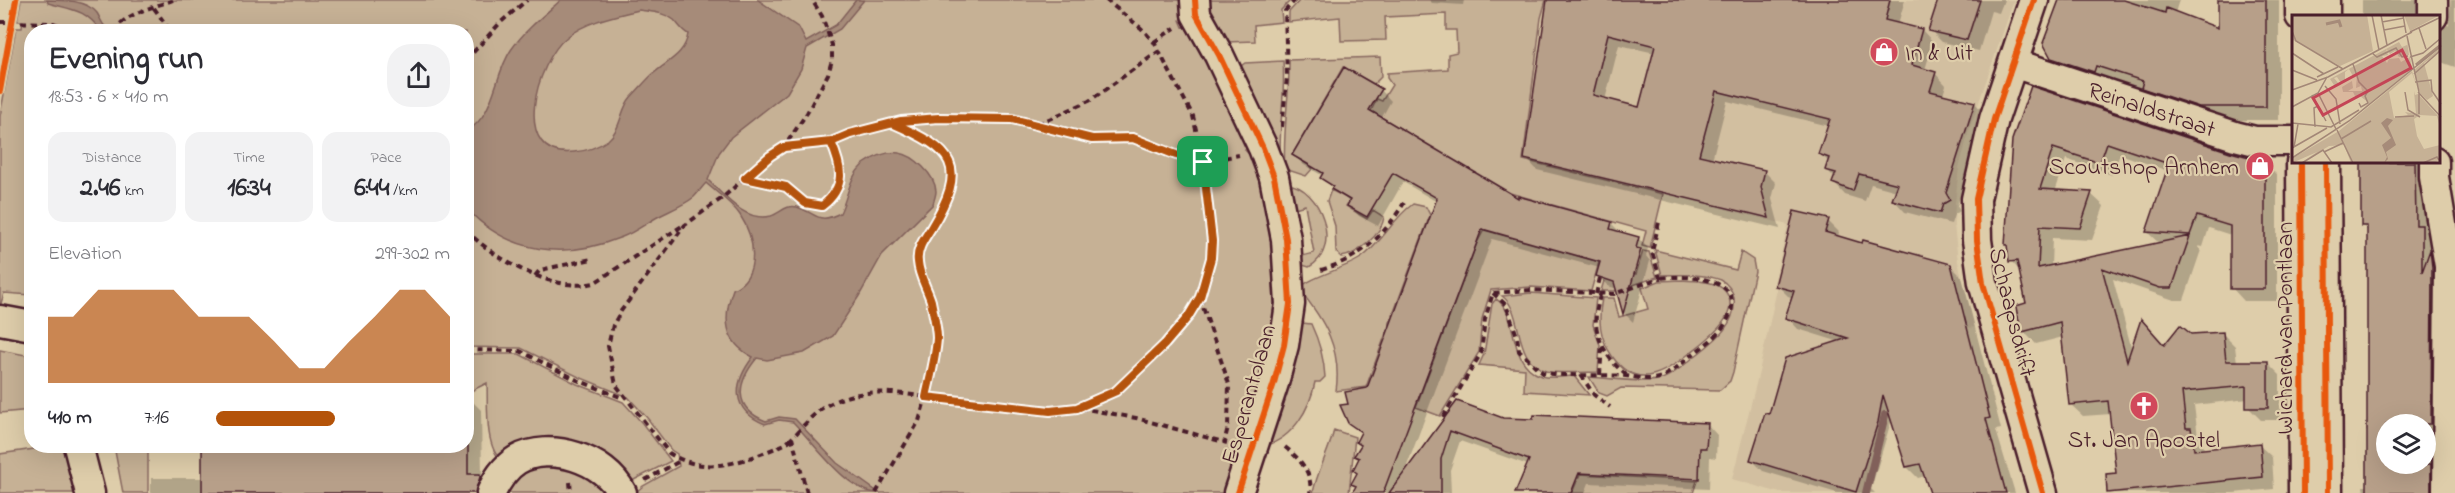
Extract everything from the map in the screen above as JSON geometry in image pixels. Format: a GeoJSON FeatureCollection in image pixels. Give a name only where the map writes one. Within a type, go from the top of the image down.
{"type":"FeatureCollection","features":[{"type":"Feature","properties":{"kind":"street","name":"Esperantolaan"},"geometry":{"type":"LineString","coordinates":[[1195,0],[1196,14],[1272,140],[1274,177],[1286,239],[1290,304],[1284,345],[1238,493]]}},
{"type":"Feature","properties":{"kind":"street","name":"Schaapsdrift"},"geometry":{"type":"LineString","coordinates":[[2034,0],[1985,152],[1976,199],[1977,240],[1983,283],[2043,493]]}},
{"type":"Feature","properties":{"kind":"street","name":"Reinaldstraat"},"geometry":{"type":"LineString","coordinates":[[2013,63],[2235,136],[2255,141],[2292,141]]}},
{"type":"Feature","properties":{"kind":"street","name":"Wichard van Pontlaan"},"geometry":{"type":"LineString","coordinates":[[2301,164],[2303,493]]}},
{"type":"Feature","properties":{"kind":"street","name":"Wichard van Pontlaan"},"geometry":{"type":"LineString","coordinates":[[2326,164],[2328,493]]}},
{"type":"Feature","properties":{"kind":"street"},"geometry":{"type":"LineString","coordinates":[[2434,164],[2434,177],[2452,266],[2447,493]]}},
{"type":"Feature","properties":{"kind":"street"},"geometry":{"type":"LineString","coordinates":[[0,320],[24,324]]}},
{"type":"Feature","properties":{"kind":"street"},"geometry":{"type":"LineString","coordinates":[[80,453],[90,493]]}},
{"type":"Feature","properties":{"kind":"street"},"geometry":{"type":"LineString","coordinates":[[491,493],[500,477],[517,460],[530,455],[546,453],[565,454],[598,467],[615,480],[622,493]]}},
{"type":"Feature","properties":{"kind":"path"},"geometry":{"type":"LineString","coordinates":[[119,24],[173,0]]}},
{"type":"Feature","properties":{"kind":"path"},"geometry":{"type":"LineString","coordinates":[[474,51],[501,22],[527,0]]}},
{"type":"Feature","properties":{"kind":"path"},"geometry":{"type":"LineString","coordinates":[[474,237],[490,251],[535,276],[569,286],[594,283],[686,225],[784,147],[807,113],[828,74],[832,60],[832,45],[822,16],[812,0]]}},
{"type":"Feature","properties":{"kind":"path"},"geometry":{"type":"LineString","coordinates":[[1077,408],[1116,391],[1142,368],[1188,317],[1200,297],[1211,258],[1212,241],[1203,162],[1193,116],[1154,42],[1141,28],[1106,0]]}},
{"type":"Feature","properties":{"kind":"path"},"geometry":{"type":"LineString","coordinates":[[784,147],[831,142],[850,134],[892,123],[939,118],[987,117],[1037,124],[1092,139],[1133,138],[1176,155],[1203,162],[1272,140],[1287,78],[1285,11],[1295,0]]}},
{"type":"Feature","properties":{"kind":"path"},"geometry":{"type":"LineString","coordinates":[[154,8],[165,24]]}},
{"type":"Feature","properties":{"kind":"path"},"geometry":{"type":"LineString","coordinates":[[10,35],[13,16]]}},
{"type":"Feature","properties":{"kind":"path"},"geometry":{"type":"LineString","coordinates":[[0,22],[57,24]]}},
{"type":"Feature","properties":{"kind":"path"},"geometry":{"type":"LineString","coordinates":[[1037,124],[1089,101],[1158,52]]}},
{"type":"Feature","properties":{"kind":"path"},"geometry":{"type":"LineString","coordinates":[[877,492],[919,421],[926,397],[937,338],[930,300],[917,260],[920,246],[942,211],[953,172],[950,162],[936,144],[892,123]]}},
{"type":"Feature","properties":{"kind":"path"},"geometry":{"type":"LineString","coordinates":[[745,178],[786,187],[805,203],[822,206],[832,198],[840,179],[840,165],[831,142]]}},
{"type":"Feature","properties":{"kind":"path"},"geometry":{"type":"LineString","coordinates":[[1321,270],[1343,263],[1374,241],[1390,225],[1404,203]]}},
{"type":"Feature","properties":{"kind":"path"},"geometry":{"type":"LineString","coordinates":[[1659,222],[1652,252],[1660,278]]}},
{"type":"Feature","properties":{"kind":"path"},"geometry":{"type":"LineString","coordinates":[[686,225],[613,325],[608,346],[616,385],[624,398],[669,453],[681,460],[712,465],[732,464],[785,444],[824,406],[861,394],[888,392],[1050,411],[1077,408],[1125,416],[1252,450]]}},
{"type":"Feature","properties":{"kind":"path"},"geometry":{"type":"LineString","coordinates":[[535,276],[540,270],[592,260]]}},
{"type":"Feature","properties":{"kind":"path"},"geometry":{"type":"LineString","coordinates":[[1683,277],[1720,283],[1731,296],[1732,307],[1716,336],[1671,371],[1650,379],[1629,376],[1550,374],[1537,369],[1519,351],[1517,336],[1506,305],[1493,293],[1531,290],[1614,294],[1660,278],[1683,277]]}},
{"type":"Feature","properties":{"kind":"path"},"geometry":{"type":"LineString","coordinates":[[1600,278],[1596,325],[1602,344],[1614,363],[1629,376]]}},
{"type":"Feature","properties":{"kind":"path"},"geometry":{"type":"LineString","coordinates":[[1443,417],[1481,353],[1485,319],[1493,293]]}},
{"type":"Feature","properties":{"kind":"path"},"geometry":{"type":"LineString","coordinates":[[1200,297],[1229,384],[1228,427],[1224,442]]}},
{"type":"Feature","properties":{"kind":"path"},"geometry":{"type":"LineString","coordinates":[[1600,375],[1602,344]]}},
{"type":"Feature","properties":{"kind":"path"},"geometry":{"type":"LineString","coordinates":[[474,350],[519,351],[577,380],[624,398]]}},
{"type":"Feature","properties":{"kind":"path"},"geometry":{"type":"LineString","coordinates":[[1581,374],[1594,395],[1610,406]]}},
{"type":"Feature","properties":{"kind":"path"},"geometry":{"type":"LineString","coordinates":[[792,438],[807,493]]}},
{"type":"Feature","properties":{"kind":"path"},"geometry":{"type":"LineString","coordinates":[[1285,447],[1299,458],[1310,477],[1310,493]]}},
{"type":"Feature","properties":{"kind":"path"},"geometry":{"type":"LineString","coordinates":[[622,493],[681,460]]}},
{"type":"Feature","properties":{"kind":"shaded area"},"geometry":{"type":"Polygon","coordinates":[[[21,0],[1180,0],[1187,15],[1180,20],[1183,27],[1185,26],[1213,75],[1248,149],[1245,150],[1251,156],[1267,213],[1271,239],[1274,305],[1272,330],[1260,377],[1237,443],[1236,449],[1242,451],[1229,493],[635,493],[679,466],[677,454],[671,450],[628,397],[579,377],[521,348],[474,347],[474,24],[24,24],[24,294],[4,293],[0,307],[0,116],[16,28],[22,28],[23,21],[17,21],[21,0]]]}},
{"type":"Feature","properties":{"kind":"shaded area"},"geometry":{"type":"Polygon","coordinates":[[[47,0],[87,5],[97,13],[103,24],[95,24],[84,14],[72,9],[48,3],[47,0]]]}},
{"type":"Feature","properties":{"kind":"shaded area"},"geometry":{"type":"Polygon","coordinates":[[[561,0],[758,0],[799,28],[806,42],[836,25],[856,0],[864,0],[840,29],[807,48],[801,69],[787,93],[731,137],[719,153],[708,180],[728,200],[752,215],[771,216],[793,206],[804,209],[817,217],[826,218],[840,213],[855,174],[868,161],[880,155],[899,153],[905,155],[923,167],[932,179],[936,191],[933,204],[882,255],[833,336],[804,353],[767,360],[757,358],[742,385],[743,402],[755,416],[766,421],[779,417],[795,419],[837,463],[879,493],[867,491],[844,476],[832,466],[793,422],[779,420],[765,424],[754,418],[741,404],[738,395],[739,386],[746,367],[753,357],[736,344],[728,328],[727,319],[733,289],[748,275],[753,256],[752,245],[740,215],[729,202],[706,183],[690,200],[630,233],[580,249],[559,250],[519,244],[501,236],[474,216],[474,126],[489,105],[505,60],[528,30],[561,0]],[[639,10],[592,23],[567,37],[556,49],[538,86],[534,106],[535,125],[541,141],[554,150],[574,152],[596,147],[613,135],[631,97],[684,47],[688,34],[674,20],[662,14],[639,10]]]}},
{"type":"Feature","properties":{"kind":"shaded area"},"geometry":{"type":"Polygon","coordinates":[[[1207,0],[1291,0],[1281,10],[1282,22],[1254,25],[1255,41],[1226,42],[1206,7],[1207,0]]]}},
{"type":"Feature","properties":{"kind":"shaded area"},"geometry":{"type":"Polygon","coordinates":[[[1300,0],[1546,0],[1541,18],[1523,160],[1663,194],[1650,248],[1642,246],[1646,231],[1510,193],[1371,111],[1377,99],[1382,101],[1392,85],[1387,78],[1387,73],[1448,69],[1448,54],[1457,52],[1456,30],[1446,30],[1446,14],[1385,17],[1386,40],[1341,41],[1340,17],[1289,22],[1289,12],[1300,0]]]}},
{"type":"Feature","properties":{"kind":"shaded area"},"geometry":{"type":"Polygon","coordinates":[[[1546,0],[2014,0],[1969,131],[1959,168],[1954,224],[1958,262],[1975,327],[1891,340],[1897,378],[1884,415],[1865,493],[1780,493],[1732,479],[1759,372],[1777,289],[1773,287],[1788,225],[1524,159],[1546,0]]]}},
{"type":"Feature","properties":{"kind":"shaded area"},"geometry":{"type":"Polygon","coordinates":[[[1380,57],[1381,77],[1374,84],[1343,67],[1292,155],[1313,168],[1306,176],[1285,169],[1284,142],[1289,60],[1380,57]]]}},
{"type":"Feature","properties":{"kind":"shaded area"},"geometry":{"type":"Polygon","coordinates":[[[1283,61],[1281,168],[1237,69],[1245,63],[1283,61]]]}},
{"type":"Feature","properties":{"kind":"shaded area"},"geometry":{"type":"Polygon","coordinates":[[[1287,184],[1299,188],[1310,196],[1324,220],[1325,247],[1319,258],[1309,267],[1299,264],[1298,257],[1314,253],[1305,205],[1288,210],[1287,184]]]}},
{"type":"Feature","properties":{"kind":"shaded area"},"geometry":{"type":"Polygon","coordinates":[[[1331,190],[1350,200],[1346,206],[1367,219],[1373,210],[1384,217],[1379,230],[1368,243],[1355,252],[1341,257],[1336,252],[1335,226],[1327,201],[1331,190]]]}},
{"type":"Feature","properties":{"kind":"shaded area"},"geometry":{"type":"Polygon","coordinates":[[[1413,204],[1426,207],[1430,215],[1366,387],[1336,391],[1336,362],[1330,336],[1317,313],[1299,289],[1310,281],[1361,258],[1413,204]]]}},
{"type":"Feature","properties":{"kind":"shaded area"},"geometry":{"type":"Polygon","coordinates":[[[1484,230],[1599,262],[1591,291],[1531,287],[1491,290],[1482,319],[1479,352],[1440,416],[1416,407],[1477,243],[1484,230]]]}},
{"type":"Feature","properties":{"kind":"shaded area"},"geometry":{"type":"Polygon","coordinates":[[[1655,250],[1736,270],[1741,252],[1753,260],[1755,271],[1733,372],[1730,381],[1720,390],[1621,388],[1607,396],[1599,393],[1589,377],[1637,381],[1662,379],[1677,371],[1706,348],[1729,323],[1734,298],[1725,283],[1707,276],[1662,275],[1655,250]]]}},
{"type":"Feature","properties":{"kind":"shaded area"},"geometry":{"type":"Polygon","coordinates":[[[1643,251],[1649,252],[1657,277],[1615,291],[1601,291],[1608,267],[1636,274],[1643,251]]]}},
{"type":"Feature","properties":{"kind":"shaded area"},"geometry":{"type":"Polygon","coordinates":[[[1659,281],[1705,282],[1721,287],[1730,300],[1730,309],[1726,318],[1704,342],[1680,361],[1660,372],[1650,376],[1640,376],[1621,367],[1612,356],[1602,335],[1600,313],[1602,298],[1614,298],[1619,317],[1648,309],[1642,288],[1659,281]]]}},
{"type":"Feature","properties":{"kind":"shaded area"},"geometry":{"type":"Polygon","coordinates":[[[1531,293],[1596,298],[1593,325],[1600,345],[1598,372],[1551,372],[1535,365],[1523,346],[1514,313],[1502,296],[1531,293]]]}},
{"type":"Feature","properties":{"kind":"shaded area"},"geometry":{"type":"Polygon","coordinates":[[[1496,299],[1508,315],[1517,349],[1522,360],[1530,369],[1545,377],[1574,376],[1589,395],[1524,391],[1525,369],[1479,365],[1484,354],[1492,304],[1496,299]]]}},
{"type":"Feature","properties":{"kind":"shaded area"},"geometry":{"type":"Polygon","coordinates":[[[1311,324],[1314,330],[1319,343],[1325,377],[1320,382],[1315,382],[1309,402],[1299,421],[1284,436],[1265,446],[1299,325],[1311,324]]]}},
{"type":"Feature","properties":{"kind":"shaded area"},"geometry":{"type":"Polygon","coordinates":[[[0,350],[24,355],[24,411],[0,413],[0,350]]]}},
{"type":"Feature","properties":{"kind":"shaded area"},"geometry":{"type":"Polygon","coordinates":[[[474,354],[519,354],[577,384],[623,402],[671,461],[628,483],[611,469],[502,461],[496,455],[490,436],[487,383],[474,390],[474,354]]]}},
{"type":"Feature","properties":{"kind":"shaded area"},"geometry":{"type":"Polygon","coordinates":[[[1334,430],[1355,437],[1349,493],[1313,493],[1317,477],[1334,430]]]}},
{"type":"Feature","properties":{"kind":"shaded area"},"geometry":{"type":"Polygon","coordinates":[[[24,451],[24,453],[67,453],[80,493],[0,493],[0,454],[24,451]]]}},
{"type":"Feature","properties":{"kind":"shaded area"},"geometry":{"type":"Polygon","coordinates":[[[115,453],[148,453],[148,493],[123,493],[115,453]]]}},
{"type":"Feature","properties":{"kind":"shaded area"},"geometry":{"type":"Polygon","coordinates":[[[564,459],[616,493],[498,493],[511,472],[564,459]]]}},
{"type":"Feature","properties":{"kind":"shaded area"},"geometry":{"type":"Polygon","coordinates":[[[1580,474],[1697,481],[1693,493],[1572,493],[1580,474]]]}},
{"type":"Feature","properties":{"kind":"building"},"geometry":{"type":"Polygon","coordinates":[[[1547,0],[1890,0],[1885,20],[1922,29],[1912,65],[1936,72],[1930,91],[1975,102],[1946,193],[1950,200],[1943,204],[1940,213],[1892,200],[1898,184],[1859,174],[1853,191],[1832,183],[1836,173],[1825,170],[1829,158],[1818,154],[1830,119],[1716,91],[1699,155],[1765,170],[1761,187],[1769,218],[1524,159],[1547,0]],[[1608,34],[1593,95],[1639,107],[1655,46],[1608,34]]]}},
{"type":"Feature","properties":{"kind":"building"},"geometry":{"type":"Polygon","coordinates":[[[1938,0],[1980,0],[1967,40],[1928,31],[1938,0]]]}},
{"type":"Feature","properties":{"kind":"building"},"geometry":{"type":"Polygon","coordinates":[[[2059,0],[2124,0],[2165,13],[2166,8],[2218,28],[2218,0],[2266,0],[2266,107],[2199,107],[2141,88],[2143,81],[2096,66],[2094,72],[2051,58],[2043,43],[2059,0]]]}},
{"type":"Feature","properties":{"kind":"building"},"geometry":{"type":"Polygon","coordinates":[[[1344,67],[1382,89],[1369,110],[1518,198],[1518,196],[1612,222],[1610,229],[1639,237],[1636,248],[1641,249],[1623,314],[1614,282],[1596,276],[1600,262],[1482,229],[1383,493],[1352,493],[1356,486],[1351,484],[1357,473],[1353,470],[1359,458],[1354,456],[1361,445],[1356,442],[1361,432],[1348,423],[1340,405],[1348,404],[1345,392],[1367,388],[1437,198],[1393,173],[1367,217],[1347,206],[1350,200],[1331,189],[1333,186],[1320,178],[1323,173],[1292,155],[1344,67]]]}},
{"type":"Feature","properties":{"kind":"building"},"geometry":{"type":"Polygon","coordinates":[[[2031,86],[2230,152],[2265,161],[2265,289],[2230,289],[2230,226],[2197,216],[2190,235],[2146,232],[2169,164],[2107,143],[2100,163],[2053,148],[2040,189],[2092,192],[2080,228],[2040,226],[2038,268],[2190,236],[2172,288],[2160,288],[2102,268],[2127,361],[2141,319],[2164,345],[2180,325],[2191,334],[2223,332],[2226,361],[2268,361],[2268,408],[2246,408],[2246,386],[2182,392],[2186,428],[2191,428],[2194,450],[2260,443],[2263,477],[2107,493],[2106,474],[2116,473],[2108,401],[2069,405],[2060,322],[2022,332],[2017,313],[2016,306],[2026,303],[2017,261],[2009,262],[2007,245],[2005,245],[2012,140],[2031,86]]]}},
{"type":"Feature","properties":{"kind":"building"},"geometry":{"type":"Polygon","coordinates":[[[2361,164],[2415,164],[2416,225],[2422,225],[2422,272],[2430,250],[2432,267],[2431,414],[2376,414],[2376,474],[2431,474],[2431,493],[2367,493],[2367,226],[2361,226],[2361,164]]]}},
{"type":"Feature","properties":{"kind":"building"},"geometry":{"type":"Polygon","coordinates":[[[1794,211],[1829,219],[1825,232],[1951,264],[1990,418],[1986,419],[2006,493],[1930,493],[1920,464],[1906,467],[1883,395],[1878,422],[1856,492],[1750,460],[1765,413],[1769,414],[1785,358],[1848,338],[1785,318],[1794,291],[1775,286],[1794,211]]]}},
{"type":"Feature","properties":{"kind":"building"},"geometry":{"type":"Polygon","coordinates":[[[1457,401],[1503,418],[1533,419],[1534,415],[1708,423],[1706,448],[1700,448],[1699,479],[1579,473],[1571,493],[1515,493],[1529,460],[1450,431],[1441,459],[1441,493],[1389,493],[1457,401]]]}},
{"type":"Feature","properties":{"kind":"building"},"geometry":{"type":"Polygon","coordinates":[[[202,453],[468,453],[468,474],[480,474],[475,493],[202,493],[202,453]]]}},
{"type":"Feature","properties":{"kind":"waterway"},"geometry":{"type":"LineString","coordinates":[[1866,493],[1885,415]]}},
{"type":"Feature","properties":{"kind":"cycle path"},"geometry":{"type":"LineString","coordinates":[[0,91],[16,0]]}},
{"type":"Feature","properties":{"kind":"cycle path"},"geometry":{"type":"LineString","coordinates":[[1195,0],[1196,14],[1219,55],[1263,148],[1274,177],[1286,239],[1290,304],[1284,345],[1238,493]]}},
{"type":"Feature","properties":{"kind":"cycle path"},"geometry":{"type":"LineString","coordinates":[[2034,0],[1994,119],[1976,199],[1977,240],[1983,283],[2043,493]]}},
{"type":"Feature","properties":{"kind":"cycle path"},"geometry":{"type":"LineString","coordinates":[[2301,164],[2303,493]]}},
{"type":"Feature","properties":{"kind":"cycle path"},"geometry":{"type":"LineString","coordinates":[[2326,164],[2328,493]]}},
{"type":"Feature","properties":{"kind":"place","name":"In & Uit"},"geometry":{"type":"Point","coordinates":[1884,52]}},
{"type":"Feature","properties":{"kind":"place","name":"Scoutshop Arnhem"},"geometry":{"type":"Point","coordinates":[2260,166]}},
{"type":"Feature","properties":{"kind":"place","name":"St. Jan Apostel"},"geometry":{"type":"Point","coordinates":[2144,406]}},
{"type":"Feature","properties":{"kind":"route"},"geometry":{"type":"LineString","coordinates":[[1203,162],[1176,155],[1133,138],[1092,139],[1012,119],[939,118],[901,121],[892,123],[850,134],[831,142],[784,147],[745,178],[786,187],[805,203],[822,206],[832,198],[840,179],[840,165],[831,142],[850,134],[892,123],[936,144],[950,162],[953,172],[942,211],[920,246],[917,260],[930,300],[937,338],[926,397],[1050,411],[1077,408],[1116,391],[1142,368],[1188,317],[1200,297],[1211,258],[1212,241],[1203,162]]}}]}
